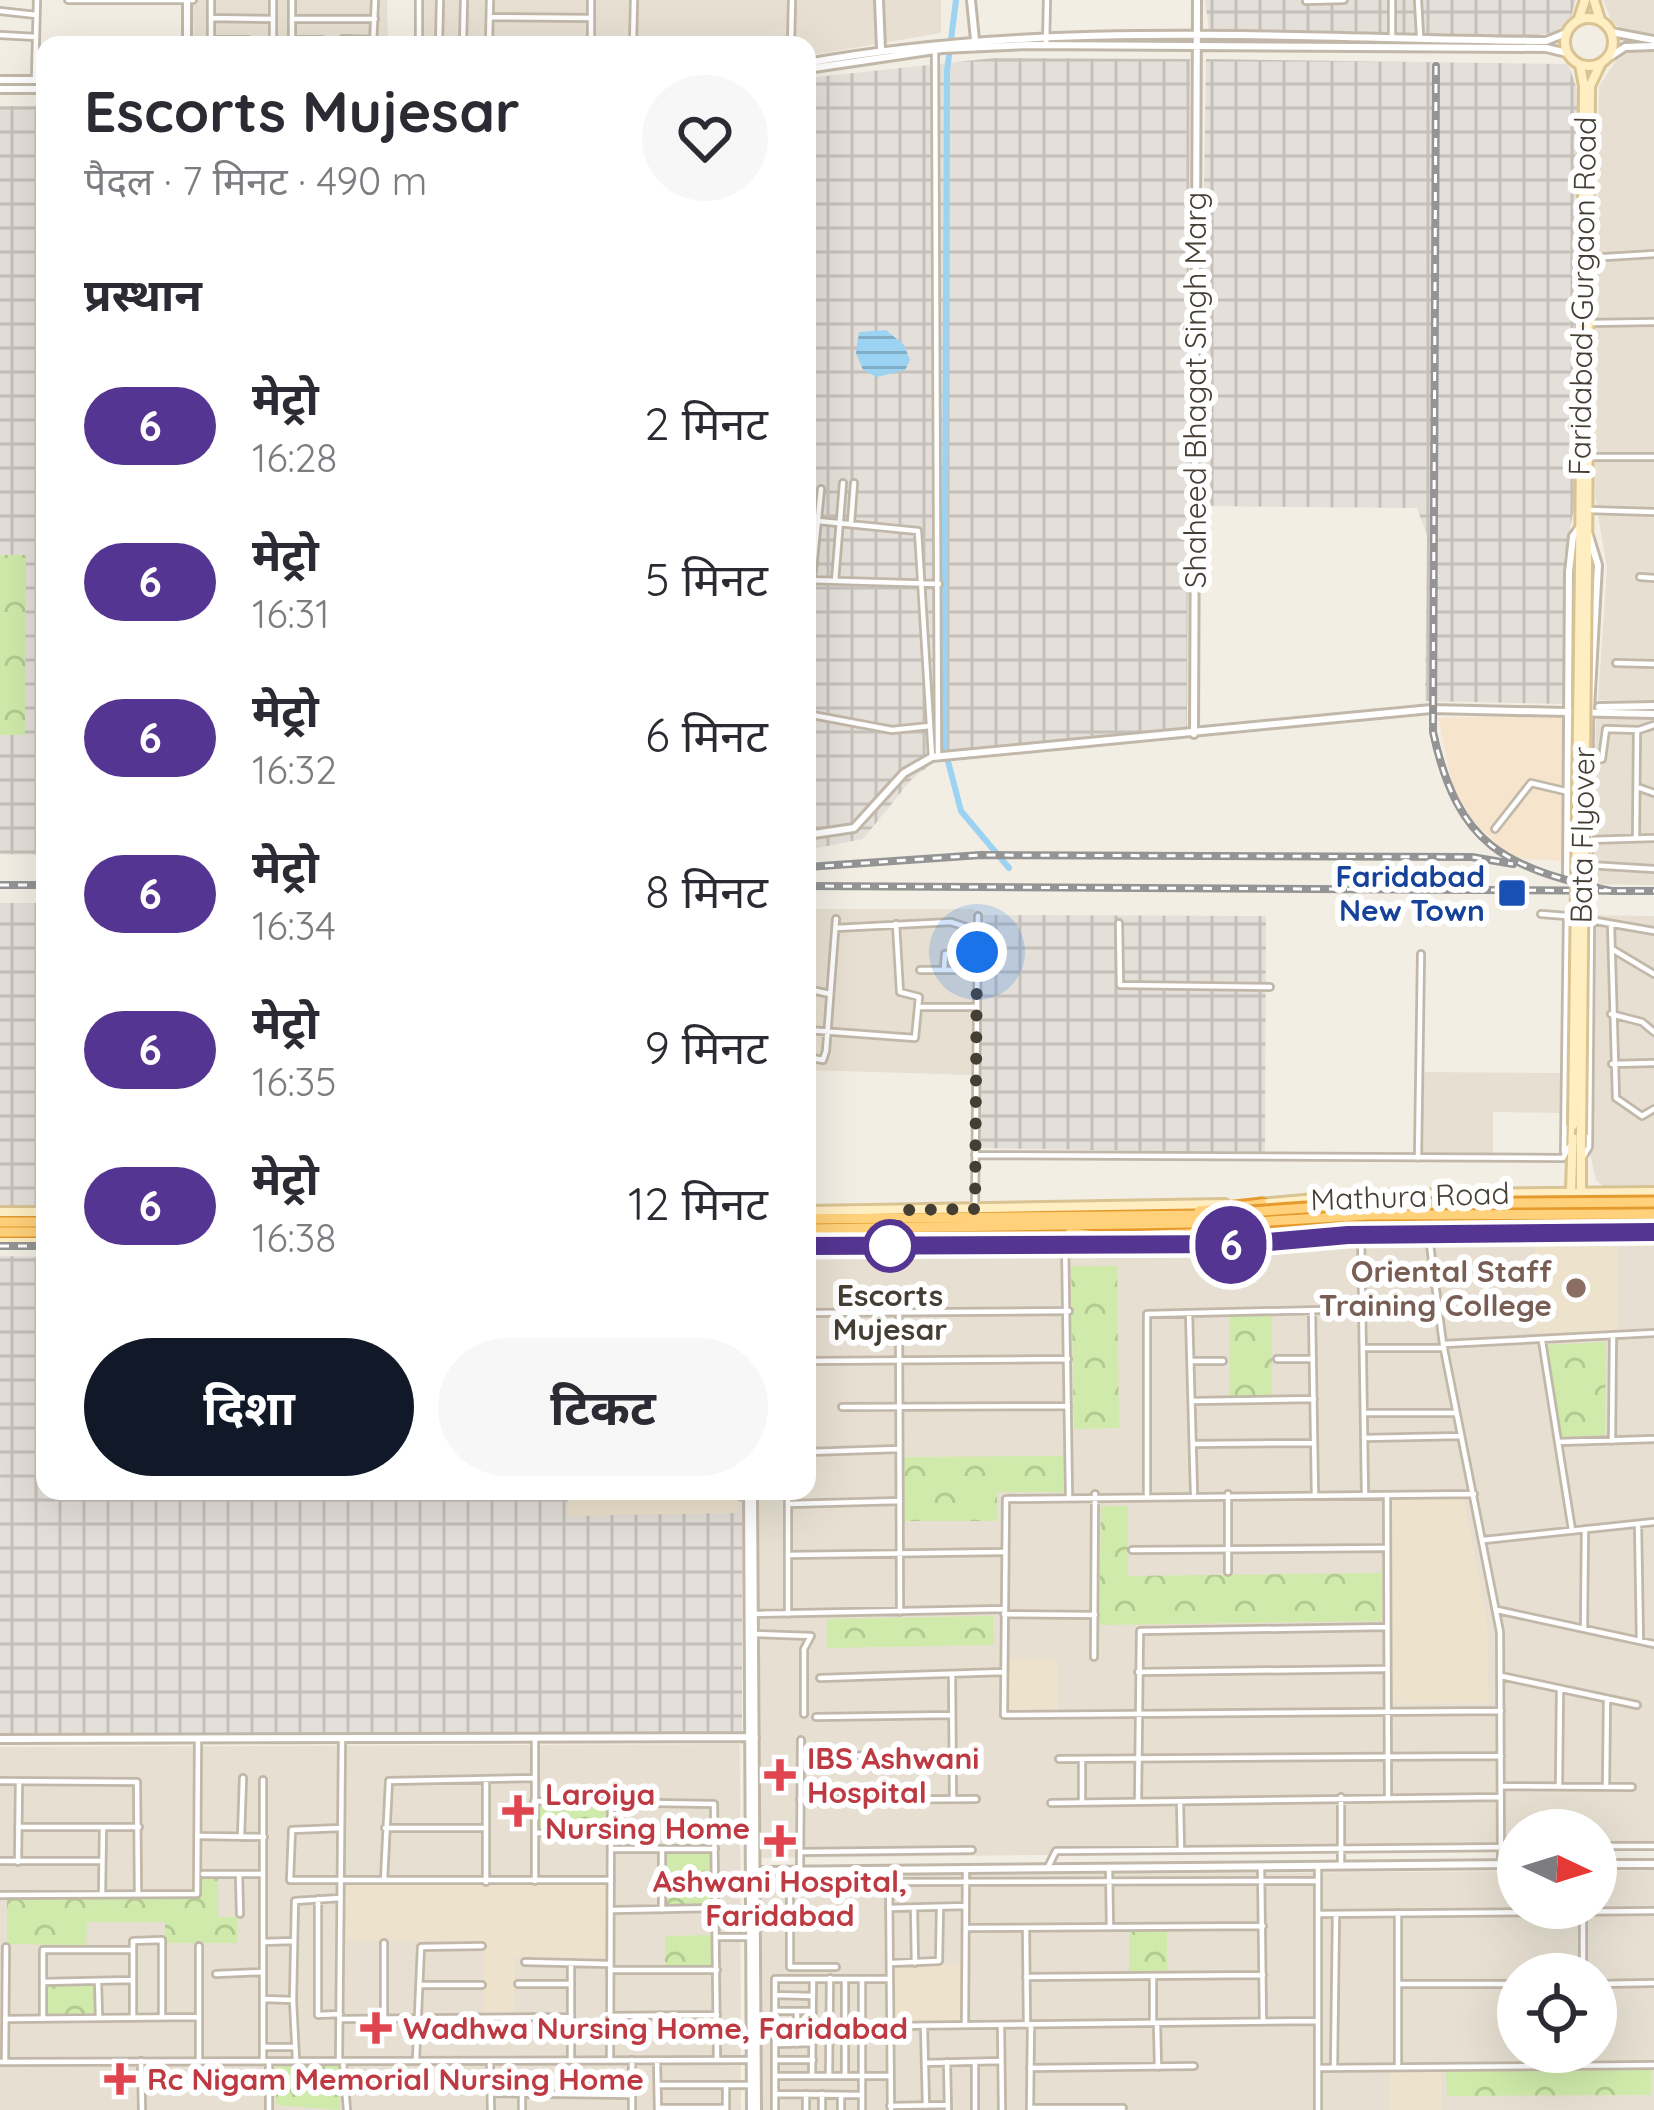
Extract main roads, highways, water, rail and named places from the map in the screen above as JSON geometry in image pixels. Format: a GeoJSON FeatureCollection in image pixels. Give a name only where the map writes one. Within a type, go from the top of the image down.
{"type":"FeatureCollection","features":[{"type":"Feature","properties":{"kind":"highway"},"geometry":{"type":"LineString","coordinates":[[816,1215],[1008,1219],[1207,1215],[1365,1204],[1654,1202]]}},
{"type":"Feature","properties":{"kind":"highway"},"geometry":{"type":"LineString","coordinates":[[1176,1216],[1262,1204]]}},
{"type":"Feature","properties":{"kind":"highway"},"geometry":{"type":"LineString","coordinates":[[816,1234],[1238,1223],[1370,1214],[1654,1218]]}},
{"type":"Feature","properties":{"kind":"highway"},"geometry":{"type":"LineString","coordinates":[[0,1222],[36,1222]]}},
{"type":"Feature","properties":{"kind":"highway"},"geometry":{"type":"LineString","coordinates":[[1179,1236],[1238,1223]]}},
{"type":"Feature","properties":{"kind":"highway"},"geometry":{"type":"LineString","coordinates":[[1027,1228],[1095,1236]]}},
{"type":"Feature","properties":{"kind":"highway"},"geometry":{"type":"LineString","coordinates":[[0,1232],[36,1232]]}},
{"type":"Feature","properties":{"kind":"main road"},"geometry":{"type":"LineString","coordinates":[[1585,0],[1579,20],[1566,33],[1567,53],[1580,65],[1604,61],[1611,32],[1600,20],[1594,0]]}},
{"type":"Feature","properties":{"kind":"main road"},"geometry":{"type":"LineString","coordinates":[[1579,20],[1600,20]]}},
{"type":"Feature","properties":{"kind":"main road","name":"Faridabad-Gurgaon Road"},"geometry":{"type":"LineString","coordinates":[[1583,510],[1590,86],[1604,61]]}},
{"type":"Feature","properties":{"kind":"main road","name":"Faridabad-Gurgaon Road"},"geometry":{"type":"LineString","coordinates":[[1580,65],[1588,457],[1583,510]]}},
{"type":"Feature","properties":{"kind":"main road","name":"Bata Flyover"},"geometry":{"type":"LineString","coordinates":[[1581,1160],[1576,1132],[1583,510]]}},
{"type":"Feature","properties":{"kind":"main road"},"geometry":{"type":"LineString","coordinates":[[1576,1132],[1572,1174],[1576,1190]]}},
{"type":"Feature","properties":{"kind":"main road"},"geometry":{"type":"LineString","coordinates":[[1576,1222],[1581,1160]]}},
{"type":"Feature","properties":{"kind":"main road"},"geometry":{"type":"LineString","coordinates":[[1581,1160],[1594,1191]]}},
{"type":"Feature","properties":{"kind":"main road"},"geometry":{"type":"LineString","coordinates":[[1558,1191],[1572,1174]]}},
{"type":"Feature","properties":{"kind":"main road"},"geometry":{"type":"LineString","coordinates":[[1545,1191],[1554,1204],[1545,1222]]}},
{"type":"Feature","properties":{"kind":"main road"},"geometry":{"type":"LineString","coordinates":[[1608,1191],[1598,1210],[1610,1222]]}},
{"type":"Feature","properties":{"kind":"main road","name":"Mathura Road"},"geometry":{"type":"LineString","coordinates":[[816,1215],[1262,1204],[1360,1195],[1654,1192]]}},
{"type":"Feature","properties":{"kind":"main road"},"geometry":{"type":"LineString","coordinates":[[0,1212],[36,1212]]}},
{"type":"Feature","properties":{"kind":"main road","name":"Mathura Road"},"geometry":{"type":"LineString","coordinates":[[816,1234],[1179,1236],[1361,1225],[1654,1218]]}},
{"type":"Feature","properties":{"kind":"main road"},"geometry":{"type":"LineString","coordinates":[[0,1242],[36,1242]]}},
{"type":"Feature","properties":{"kind":"water"},"geometry":{"type":"Polygon","coordinates":[[[886,330],[904,345],[910,360],[905,370],[877,377],[863,370],[856,353],[859,332],[886,330]]]}},
{"type":"Feature","properties":{"kind":"waterway"},"geometry":{"type":"LineString","coordinates":[[956,0],[947,71],[944,746],[961,811],[1009,868]]}},
{"type":"Feature","properties":{"kind":"railway"},"geometry":{"type":"LineString","coordinates":[[1436,66],[1433,732],[1456,802],[1492,846],[1542,872],[1611,891]]}},
{"type":"Feature","properties":{"kind":"railway"},"geometry":{"type":"LineString","coordinates":[[816,866],[981,855],[1472,857],[1513,864]]}},
{"type":"Feature","properties":{"kind":"railway"},"geometry":{"type":"LineString","coordinates":[[0,885],[36,885]]}},
{"type":"Feature","properties":{"kind":"railway"},"geometry":{"type":"LineString","coordinates":[[816,886],[1654,891]]}},
{"type":"Feature","properties":{"kind":"railway"},"geometry":{"type":"LineString","coordinates":[[816,1246],[1246,1244],[1347,1235],[1654,1232]]}},
{"type":"Feature","properties":{"kind":"railway"},"geometry":{"type":"LineString","coordinates":[[0,1246],[36,1246]]}},
{"type":"Feature","properties":{"kind":"metro line","name":"6"},"geometry":{"type":"LineString","coordinates":[[816,1246],[1246,1244],[1348,1235],[1654,1232]]}},
{"type":"Feature","properties":{"kind":"place","name":"Faridabad New Town"},"geometry":{"type":"Point","coordinates":[1512,893]}},
{"type":"Feature","properties":{"kind":"place","name":"Escorts Mujesar"},"geometry":{"type":"Point","coordinates":[890,1246]}},
{"type":"Feature","properties":{"kind":"place","name":"Oriental Staff Training College"},"geometry":{"type":"Point","coordinates":[1576,1288]}},
{"type":"Feature","properties":{"kind":"place","name":"IBS Ashwani Hospital"},"geometry":{"type":"Point","coordinates":[780,1775]}},
{"type":"Feature","properties":{"kind":"place","name":"Laroiya Nursing Home"},"geometry":{"type":"Point","coordinates":[518,1811]}},
{"type":"Feature","properties":{"kind":"place","name":"Ashwani Hospital, Faridabad"},"geometry":{"type":"Point","coordinates":[780,1841]}},
{"type":"Feature","properties":{"kind":"place","name":"Wadhwa Nursing Home, Faridabad"},"geometry":{"type":"Point","coordinates":[376,2028]}},
{"type":"Feature","properties":{"kind":"place","name":"Rc Nigam Memorial Nursing Home"},"geometry":{"type":"Point","coordinates":[120,2079]}}]}
